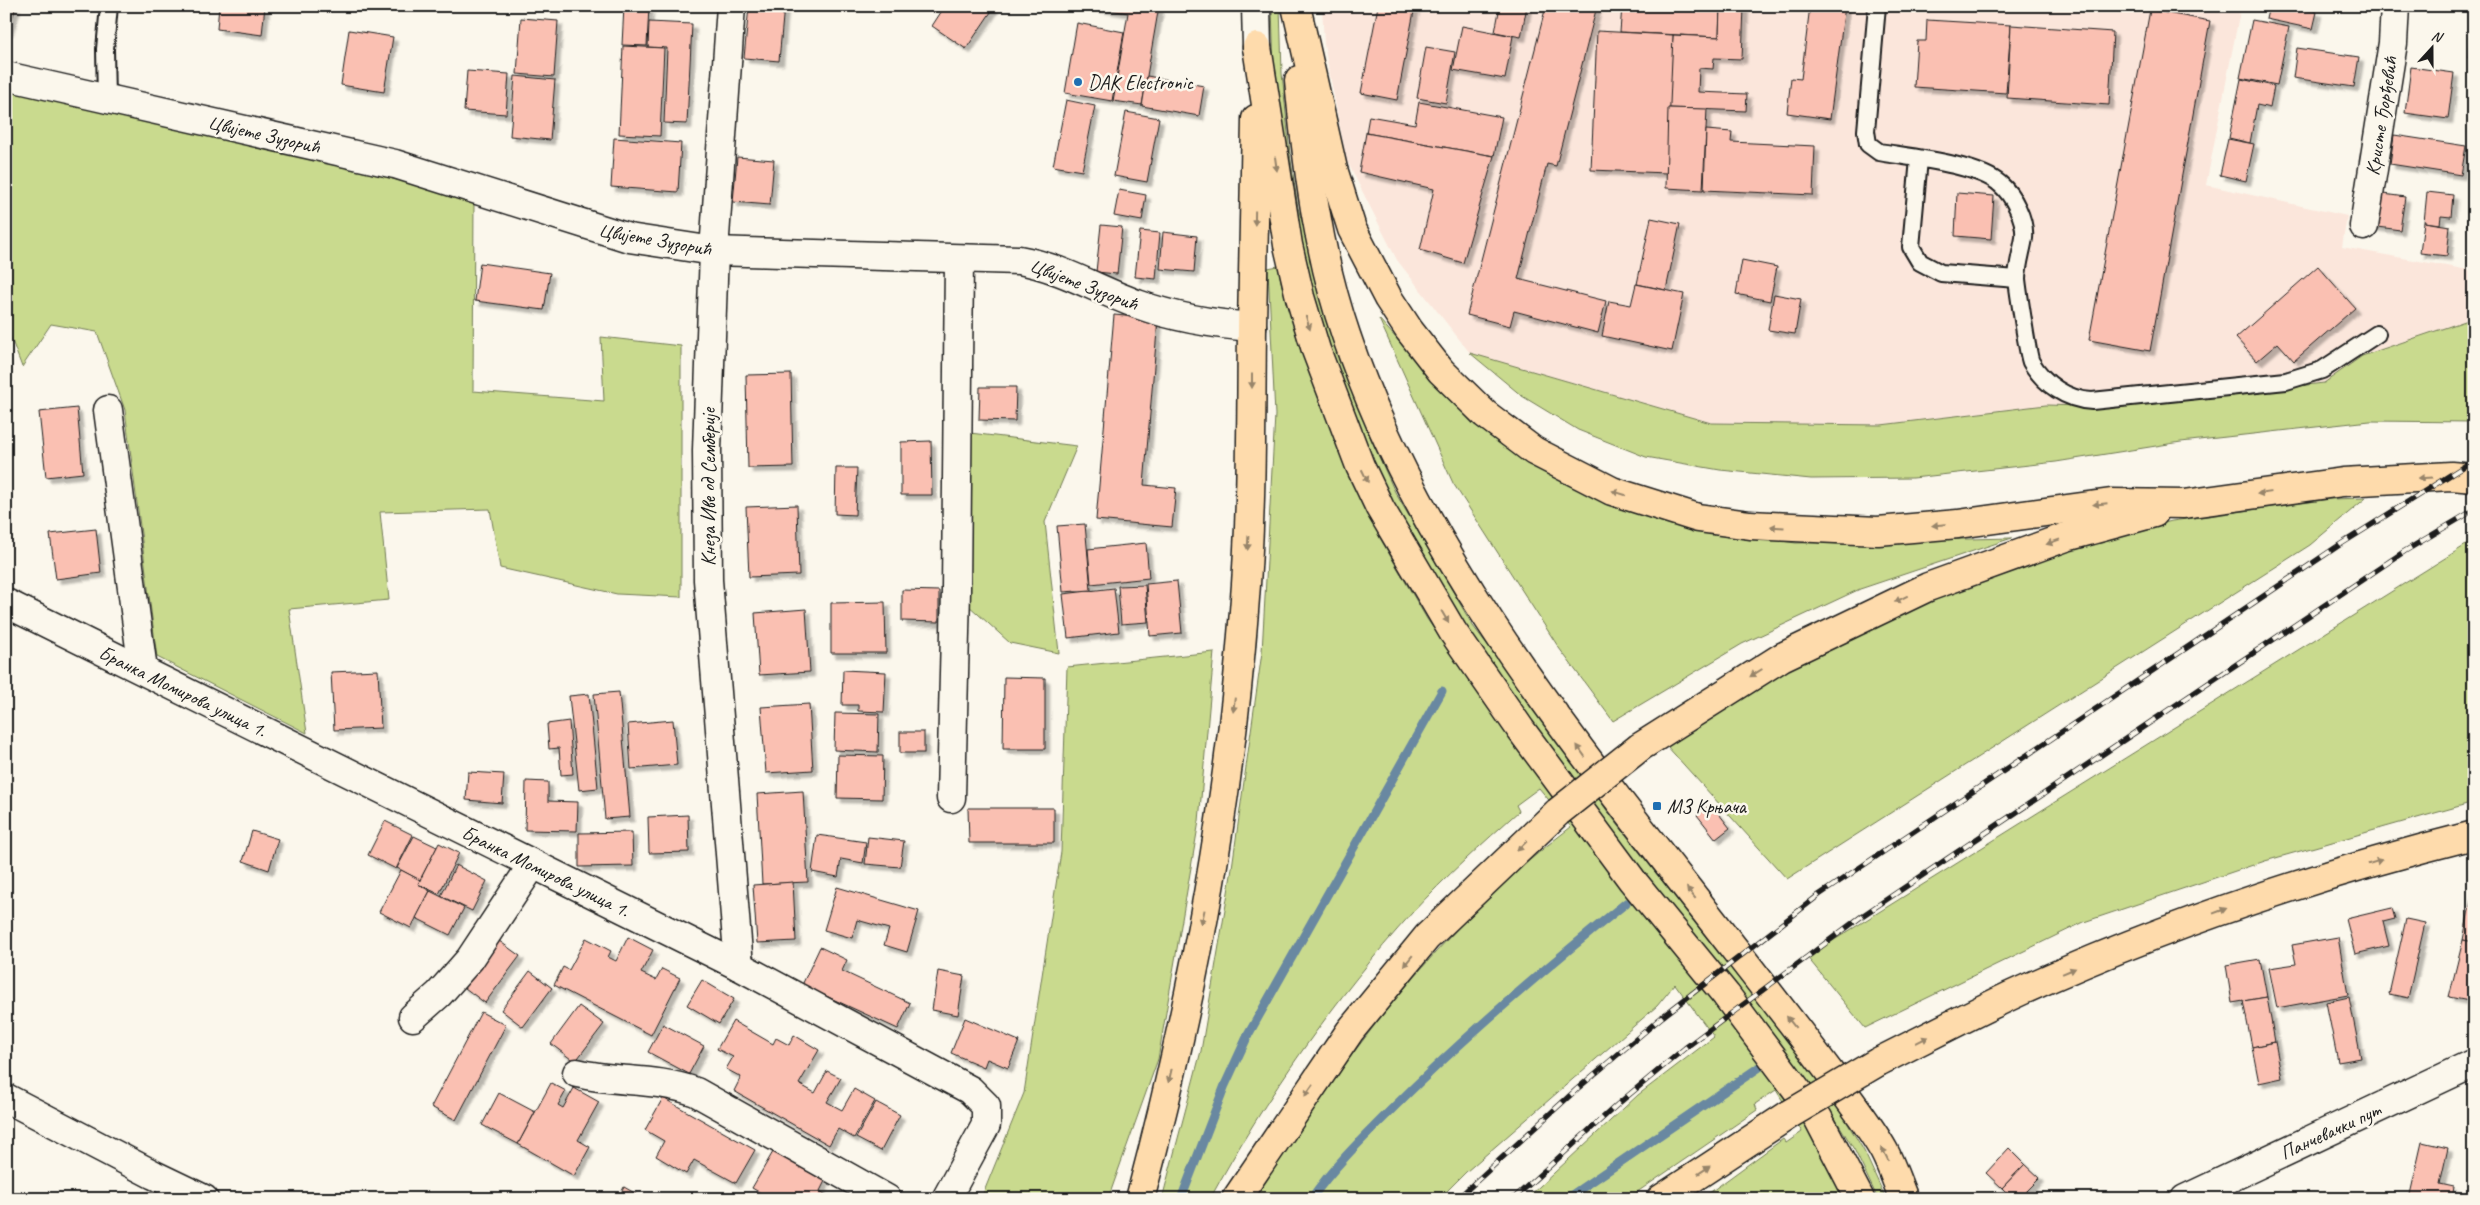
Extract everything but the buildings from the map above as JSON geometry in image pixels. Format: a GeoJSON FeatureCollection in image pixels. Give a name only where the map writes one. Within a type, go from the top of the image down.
{"type":"FeatureCollection","features":[{"type":"Feature","properties":{"kind":"main road"},"geometry":{"type":"LineString","coordinates":[[1296,6],[1333,169],[1352,229],[1388,298],[1409,330],[1441,371],[1485,414],[1534,451],[1612,491],[1698,518],[1750,525],[1878,530],[1958,524],[2111,503],[2184,504]]}},
{"type":"Feature","properties":{"kind":"main road"},"geometry":{"type":"LineString","coordinates":[[1296,6],[1296,59],[1317,220],[1345,334],[1389,447],[1465,585],[1591,765],[1818,1057],[1871,1130],[1885,1153],[1904,1199]]}},
{"type":"Feature","properties":{"kind":"main road"},"geometry":{"type":"LineString","coordinates":[[1140,1199],[1174,1057],[1222,816],[1244,610],[1252,464],[1252,327],[1257,47]]}},
{"type":"Feature","properties":{"kind":"main road"},"geometry":{"type":"LineString","coordinates":[[1257,47],[1288,245],[1300,297],[1316,350],[1360,466],[1380,508],[1453,632],[1521,730],[1632,880],[1726,995],[1818,1118],[1860,1199]]}},
{"type":"Feature","properties":{"kind":"main road"},"geometry":{"type":"LineString","coordinates":[[1236,1199],[1350,1032],[1427,937],[1558,812],[1640,747],[1782,657],[1928,586],[2066,538],[2184,504],[2343,482],[2451,476],[2474,478]]}},
{"type":"Feature","properties":{"kind":"main road"},"geometry":{"type":"LineString","coordinates":[[1661,1199],[1790,1114],[1878,1062],[2011,996],[2123,948],[2258,897],[2408,852],[2474,836]]}},
{"type":"Feature","properties":{"kind":"street","name":"Кнеза Иве од Семберије"},"geometry":{"type":"LineString","coordinates":[[731,6],[714,251],[707,450],[708,588],[739,966]]}},
{"type":"Feature","properties":{"kind":"street"},"geometry":{"type":"LineString","coordinates":[[1256,6],[1257,47]]}},
{"type":"Feature","properties":{"kind":"street","name":"Кристе Ђорђевић"},"geometry":{"type":"LineString","coordinates":[[2364,226],[2393,43],[2395,6]]}},
{"type":"Feature","properties":{"kind":"street","name":"Цвијете Зузорић"},"geometry":{"type":"LineString","coordinates":[[6,76],[395,164],[629,238],[714,251],[1031,262],[1137,304],[1168,314],[1252,327]]}},
{"type":"Feature","properties":{"kind":"street"},"geometry":{"type":"LineString","coordinates":[[951,798],[956,591],[959,259]]}},
{"type":"Feature","properties":{"kind":"street"},"geometry":{"type":"LineString","coordinates":[[108,410],[143,670]]}},
{"type":"Feature","properties":{"kind":"street","name":"Бранка Момирова улица 1."},"geometry":{"type":"LineString","coordinates":[[6,602],[739,966],[944,1074],[970,1090],[986,1106],[986,1125],[946,1199]]}},
{"type":"Feature","properties":{"kind":"street"},"geometry":{"type":"LineString","coordinates":[[414,1017],[439,994],[470,959],[533,864]]}},
{"type":"Feature","properties":{"kind":"street","name":"Панчевачки пут"},"geometry":{"type":"LineString","coordinates":[[2186,1199],[2474,1063]]}},
{"type":"Feature","properties":{"kind":"street"},"geometry":{"type":"LineString","coordinates":[[577,1074],[596,1078],[639,1079],[673,1084],[696,1092],[887,1199]]}},
{"type":"Feature","properties":{"kind":"street"},"geometry":{"type":"LineString","coordinates":[[6,1098],[204,1199]]}},
{"type":"Feature","properties":{"kind":"lane"},"geometry":{"type":"LineString","coordinates":[[106,99],[105,49],[109,6]]}},
{"type":"Feature","properties":{"kind":"lane"},"geometry":{"type":"LineString","coordinates":[[1877,6],[1866,131],[1868,144],[1879,152],[1967,168],[1999,183],[2013,201],[2021,220],[2024,235],[2017,279],[2030,361],[2054,388],[2068,397],[2079,401],[2286,381],[2322,370],[2377,334]]}},
{"type":"Feature","properties":{"kind":"lane"},"geometry":{"type":"LineString","coordinates":[[1919,158],[1911,247],[1920,262],[1941,273],[2017,279]]}},
{"type":"Feature","properties":{"kind":"shaded area"},"geometry":{"type":"Polygon","coordinates":[[[1322,6],[2241,6],[2206,185],[2347,216],[2342,247],[2474,271],[2474,314],[2471,319],[2362,356],[2324,383],[2117,407],[2046,405],[1881,425],[1711,423],[1470,353],[1397,260],[1346,159],[1324,44],[1322,6]]]}},
{"type":"Feature","properties":{"kind":"green space"},"geometry":{"type":"Polygon","coordinates":[[[1272,6],[1280,6],[1282,73],[1290,154],[1298,208],[1348,375],[1371,439],[1395,492],[1473,626],[1544,718],[1608,812],[1808,1067],[1845,1119],[1864,1151],[1886,1199],[1878,1199],[1855,1151],[1835,1118],[1572,778],[1475,642],[1410,537],[1364,446],[1339,380],[1299,250],[1275,102],[1272,6]]]}},
{"type":"Feature","properties":{"kind":"green space"},"geometry":{"type":"Polygon","coordinates":[[[6,88],[474,198],[473,391],[604,401],[601,337],[681,346],[681,597],[617,594],[500,568],[490,509],[380,512],[389,600],[289,609],[307,733],[157,657],[125,410],[97,332],[51,324],[22,367],[6,325],[6,88]]]}},
{"type":"Feature","properties":{"kind":"green space"},"geometry":{"type":"Polygon","coordinates":[[[1278,266],[1300,348],[1335,439],[1380,538],[1427,619],[1509,736],[1815,1134],[1845,1199],[1701,1199],[1783,1139],[1786,1143],[1802,1132],[1776,1090],[1755,1104],[1757,1110],[1627,1199],[1526,1199],[1638,1095],[1714,1037],[1675,984],[1657,1006],[1466,1172],[1439,1199],[1252,1199],[1321,1097],[1358,1047],[1436,952],[1478,907],[1523,866],[1571,827],[1539,788],[1516,805],[1519,811],[1464,861],[1412,913],[1356,979],[1278,1087],[1231,1161],[1210,1199],[1162,1199],[1201,1051],[1231,875],[1262,652],[1275,415],[1268,268],[1278,266]]]}},
{"type":"Feature","properties":{"kind":"green space"},"geometry":{"type":"Polygon","coordinates":[[[2474,314],[2474,422],[2370,421],[2181,442],[2056,462],[1913,478],[1811,479],[1720,470],[1646,457],[1578,430],[1522,396],[1470,353],[1711,423],[1881,425],[2046,405],[2117,407],[2324,383],[2362,356],[2471,319],[2474,314]]]}},
{"type":"Feature","properties":{"kind":"green space"},"geometry":{"type":"Polygon","coordinates":[[[1379,319],[1472,423],[1522,460],[1598,500],[1690,529],[1796,543],[2012,538],[1860,589],[1742,644],[1613,721],[1559,648],[1453,483],[1379,319]]]}},
{"type":"Feature","properties":{"kind":"green space"},"geometry":{"type":"Polygon","coordinates":[[[970,433],[1077,446],[1045,522],[1059,653],[1010,643],[967,604],[970,433]]]}},
{"type":"Feature","properties":{"kind":"green space"},"geometry":{"type":"Polygon","coordinates":[[[2366,498],[2310,545],[1787,879],[1666,745],[1776,659],[2053,549],[2172,521],[2331,499],[2366,498]]]}},
{"type":"Feature","properties":{"kind":"green space"},"geometry":{"type":"Polygon","coordinates":[[[2474,540],[2474,802],[2265,861],[2084,922],[1865,1028],[1807,957],[2474,540]]]}},
{"type":"Feature","properties":{"kind":"green space"},"geometry":{"type":"Polygon","coordinates":[[[1214,652],[1199,821],[1158,1059],[1108,1199],[981,1199],[1024,1093],[1061,852],[1067,667],[1214,652]]]}},
{"type":"Feature","properties":{"kind":"waterway"},"geometry":{"type":"LineString","coordinates":[[1181,1199],[1225,1085],[1248,1035],[1442,691]]}},
{"type":"Feature","properties":{"kind":"waterway"},"geometry":{"type":"LineString","coordinates":[[1311,1199],[1339,1163],[1448,1055],[1536,977],[1626,903]]}},
{"type":"Feature","properties":{"kind":"waterway"},"geometry":{"type":"LineString","coordinates":[[1566,1199],[1764,1064]]}},
{"type":"Feature","properties":{"kind":"railway"},"geometry":{"type":"LineString","coordinates":[[1457,1199],[1577,1089],[1662,1017],[1819,895],[2341,544],[2474,460]]}},
{"type":"Feature","properties":{"kind":"railway"},"geometry":{"type":"LineString","coordinates":[[1513,1199],[1618,1104],[1685,1048],[1862,916],[2405,551],[2474,510]]}},
{"type":"Feature","properties":{"kind":"place","name":"DAK Electronic"},"geometry":{"type":"Point","coordinates":[1078,82]}},
{"type":"Feature","properties":{"kind":"place","name":"МЗ Крњача"},"geometry":{"type":"Point","coordinates":[1657,806]}}]}
